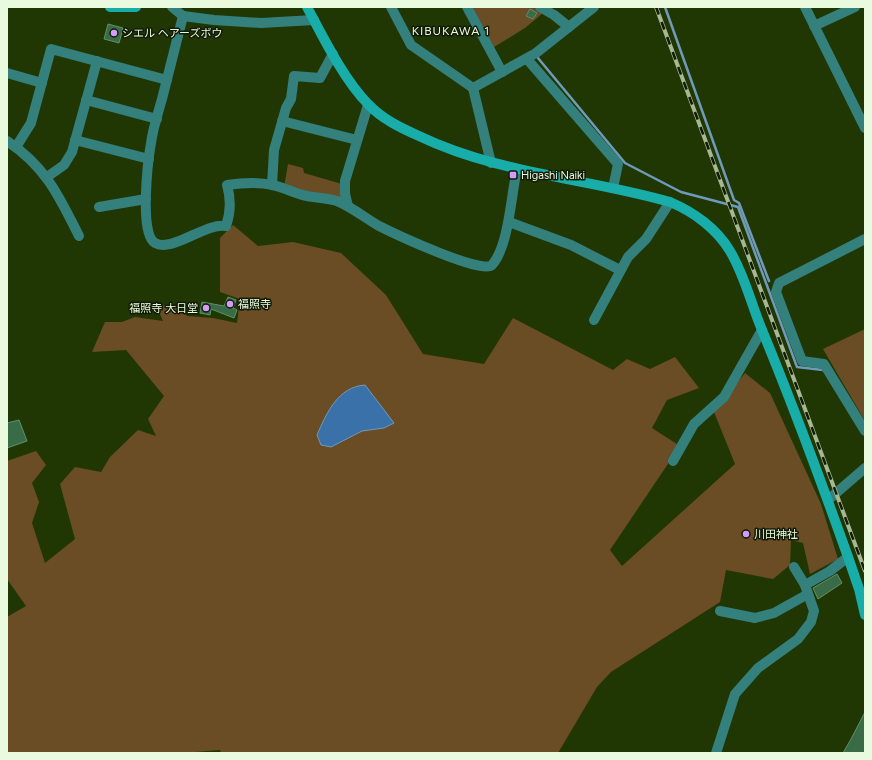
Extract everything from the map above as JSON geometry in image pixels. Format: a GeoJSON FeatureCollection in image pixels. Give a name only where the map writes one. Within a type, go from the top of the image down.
{"type":"FeatureCollection","features":[{"type":"Feature","properties":{"kind":"street"},"geometry":{"type":"LineString","coordinates":[[110,7],[136,7]]}},
{"type":"Feature","properties":{"kind":"street"},"geometry":{"type":"LineString","coordinates":[[172,7],[183,16],[261,23],[314,20]]}},
{"type":"Feature","properties":{"kind":"street"},"geometry":{"type":"LineString","coordinates":[[307,7],[349,81],[368,105],[392,123],[426,140],[470,158],[613,188],[670,202],[696,216],[716,234],[730,252],[740,270],[828,500],[859,589],[865,615]]}},
{"type":"Feature","properties":{"kind":"street"},"geometry":{"type":"LineString","coordinates":[[391,7],[411,45],[473,88],[491,163]]}},
{"type":"Feature","properties":{"kind":"street"},"geometry":{"type":"LineString","coordinates":[[467,7],[502,72]]}},
{"type":"Feature","properties":{"kind":"street"},"geometry":{"type":"LineString","coordinates":[[540,7],[554,15],[569,27]]}},
{"type":"Feature","properties":{"kind":"street"},"geometry":{"type":"LineString","coordinates":[[473,88],[527,59],[594,7]]}},
{"type":"Feature","properties":{"kind":"street"},"geometry":{"type":"LineString","coordinates":[[805,7],[865,128]]}},
{"type":"Feature","properties":{"kind":"street"},"geometry":{"type":"LineString","coordinates":[[814,26],[855,7]]}},
{"type":"Feature","properties":{"kind":"street"},"geometry":{"type":"LineString","coordinates":[[183,16],[151,142],[146,199],[147,229],[150,238],[154,243],[164,245],[200,233],[210,227],[220,224],[226,226],[229,218],[230,200],[227,185],[272,185],[306,196],[336,201],[348,206],[380,226],[415,243],[472,265],[486,268],[491,266],[496,258],[509,222],[517,169]]}},
{"type":"Feature","properties":{"kind":"street"},"geometry":{"type":"LineString","coordinates":[[16,147],[31,123],[51,49],[167,80]]}},
{"type":"Feature","properties":{"kind":"street"},"geometry":{"type":"LineString","coordinates":[[272,185],[274,154],[282,121],[291,99],[294,76],[320,78],[333,54]]}},
{"type":"Feature","properties":{"kind":"street"},"geometry":{"type":"LineString","coordinates":[[527,59],[618,164],[613,188]]}},
{"type":"Feature","properties":{"kind":"street"},"geometry":{"type":"LineString","coordinates":[[47,177],[64,165],[69,159],[97,61]]}},
{"type":"Feature","properties":{"kind":"street"},"geometry":{"type":"LineString","coordinates":[[7,73],[42,83]]}},
{"type":"Feature","properties":{"kind":"street"},"geometry":{"type":"LineString","coordinates":[[86,100],[157,119]]}},
{"type":"Feature","properties":{"kind":"street"},"geometry":{"type":"LineString","coordinates":[[348,206],[345,194],[345,181],[368,105]]}},
{"type":"Feature","properties":{"kind":"street"},"geometry":{"type":"LineString","coordinates":[[282,121],[357,140]]}},
{"type":"Feature","properties":{"kind":"street"},"geometry":{"type":"LineString","coordinates":[[75,140],[149,159]]}},
{"type":"Feature","properties":{"kind":"street"},"geometry":{"type":"LineString","coordinates":[[7,141],[32,160],[47,177],[61,200],[79,236]]}},
{"type":"Feature","properties":{"kind":"street"},"geometry":{"type":"LineString","coordinates":[[99,207],[146,199]]}},
{"type":"Feature","properties":{"kind":"street"},"geometry":{"type":"LineString","coordinates":[[594,320],[628,257],[646,239],[670,202]]}},
{"type":"Feature","properties":{"kind":"street"},"geometry":{"type":"LineString","coordinates":[[509,222],[572,245],[620,270]]}},
{"type":"Feature","properties":{"kind":"street"},"geometry":{"type":"LineString","coordinates":[[865,239],[779,283],[776,292],[802,361],[824,364],[865,431]]}},
{"type":"Feature","properties":{"kind":"street"},"geometry":{"type":"LineString","coordinates":[[673,461],[694,424],[724,397],[762,330]]}},
{"type":"Feature","properties":{"kind":"street"},"geometry":{"type":"LineString","coordinates":[[828,500],[865,468]]}},
{"type":"Feature","properties":{"kind":"street"},"geometry":{"type":"LineString","coordinates":[[720,611],[755,618],[774,613],[848,557]]}},
{"type":"Feature","properties":{"kind":"street"},"geometry":{"type":"LineString","coordinates":[[716,753],[735,694],[758,668],[798,639],[811,622],[814,611],[806,589],[794,567]]}},
{"type":"Feature","properties":{"kind":"shaded area"},"geometry":{"type":"Polygon","coordinates":[[[472,7],[532,7],[543,13],[525,28],[494,47],[472,7]]]}},
{"type":"Feature","properties":{"kind":"shaded area"},"geometry":{"type":"Polygon","coordinates":[[[288,164],[303,168],[304,173],[342,184],[344,200],[284,187],[288,164]]]}},
{"type":"Feature","properties":{"kind":"shaded area"},"geometry":{"type":"Polygon","coordinates":[[[233,225],[258,246],[293,242],[341,253],[386,295],[423,354],[484,364],[513,318],[613,370],[627,359],[650,369],[675,357],[699,388],[667,400],[652,428],[680,446],[610,550],[622,566],[735,464],[714,412],[745,373],[770,393],[821,504],[838,559],[810,574],[803,543],[791,540],[790,565],[773,579],[726,570],[720,602],[611,672],[597,687],[558,753],[221,753],[220,750],[183,753],[7,753],[7,617],[26,606],[7,579],[7,461],[36,451],[46,465],[32,483],[39,502],[32,523],[45,563],[75,539],[60,484],[75,467],[101,472],[110,457],[138,430],[156,436],[148,419],[164,396],[126,350],[92,352],[105,322],[122,322],[135,317],[163,321],[156,305],[180,306],[187,316],[213,318],[237,323],[240,299],[220,292],[220,238],[233,225]]]}},
{"type":"Feature","properties":{"kind":"shaded area"},"geometry":{"type":"Polygon","coordinates":[[[865,329],[865,421],[823,349],[865,329]]]}},
{"type":"Feature","properties":{"kind":"water"},"geometry":{"type":"Polygon","coordinates":[[[365,385],[394,423],[384,428],[362,431],[331,447],[321,445],[317,435],[329,410],[348,390],[365,385]]]}},
{"type":"Feature","properties":{"kind":"building"},"geometry":{"type":"Polygon","coordinates":[[[530,9],[537,13],[533,19],[526,16],[530,9]]]}},
{"type":"Feature","properties":{"kind":"building","name":"シエル ヘアーズボウ"},"geometry":{"type":"Polygon","coordinates":[[[108,24],[123,28],[119,43],[104,39],[108,24]]]}},
{"type":"Feature","properties":{"kind":"building"},"geometry":{"type":"Polygon","coordinates":[[[228,297],[236,300],[233,308],[237,310],[234,318],[211,309],[210,315],[200,313],[202,302],[224,306],[228,297]]]}},
{"type":"Feature","properties":{"kind":"building"},"geometry":{"type":"Polygon","coordinates":[[[19,420],[27,441],[7,448],[7,423],[19,420]]]}},
{"type":"Feature","properties":{"kind":"building"},"geometry":{"type":"Polygon","coordinates":[[[837,574],[842,583],[818,599],[813,588],[837,574]]]}},
{"type":"Feature","properties":{"kind":"building"},"geometry":{"type":"Polygon","coordinates":[[[865,712],[865,753],[843,753],[851,739],[865,712]]]}},
{"type":"Feature","properties":{"kind":"waterway"},"geometry":{"type":"LineString","coordinates":[[665,7],[734,200],[739,203],[769,281]]}},
{"type":"Feature","properties":{"kind":"waterway"},"geometry":{"type":"LineString","coordinates":[[538,58],[625,163],[681,192],[738,207],[797,367],[823,370]]}},
{"type":"Feature","properties":{"kind":"railway"},"geometry":{"type":"LineString","coordinates":[[656,7],[865,571]]}},
{"type":"Feature","properties":{"kind":"place","name":"シエル ヘアーズボウ"},"geometry":{"type":"Point","coordinates":[114,33]}},
{"type":"Feature","properties":{"kind":"place","name":"Higashi Naiki"},"geometry":{"type":"Point","coordinates":[513,175]}},
{"type":"Feature","properties":{"kind":"place","name":"福照寺"},"geometry":{"type":"Point","coordinates":[230,304]}},
{"type":"Feature","properties":{"kind":"place","name":"福照寺 大日堂"},"geometry":{"type":"Point","coordinates":[206,308]}},
{"type":"Feature","properties":{"kind":"place","name":"川田神社"},"geometry":{"type":"Point","coordinates":[746,534]}},
{"type":"Feature","properties":{"kind":"district","name":"KIBUKAWA 1"},"geometry":{"type":"Point","coordinates":[451,31]}}]}
